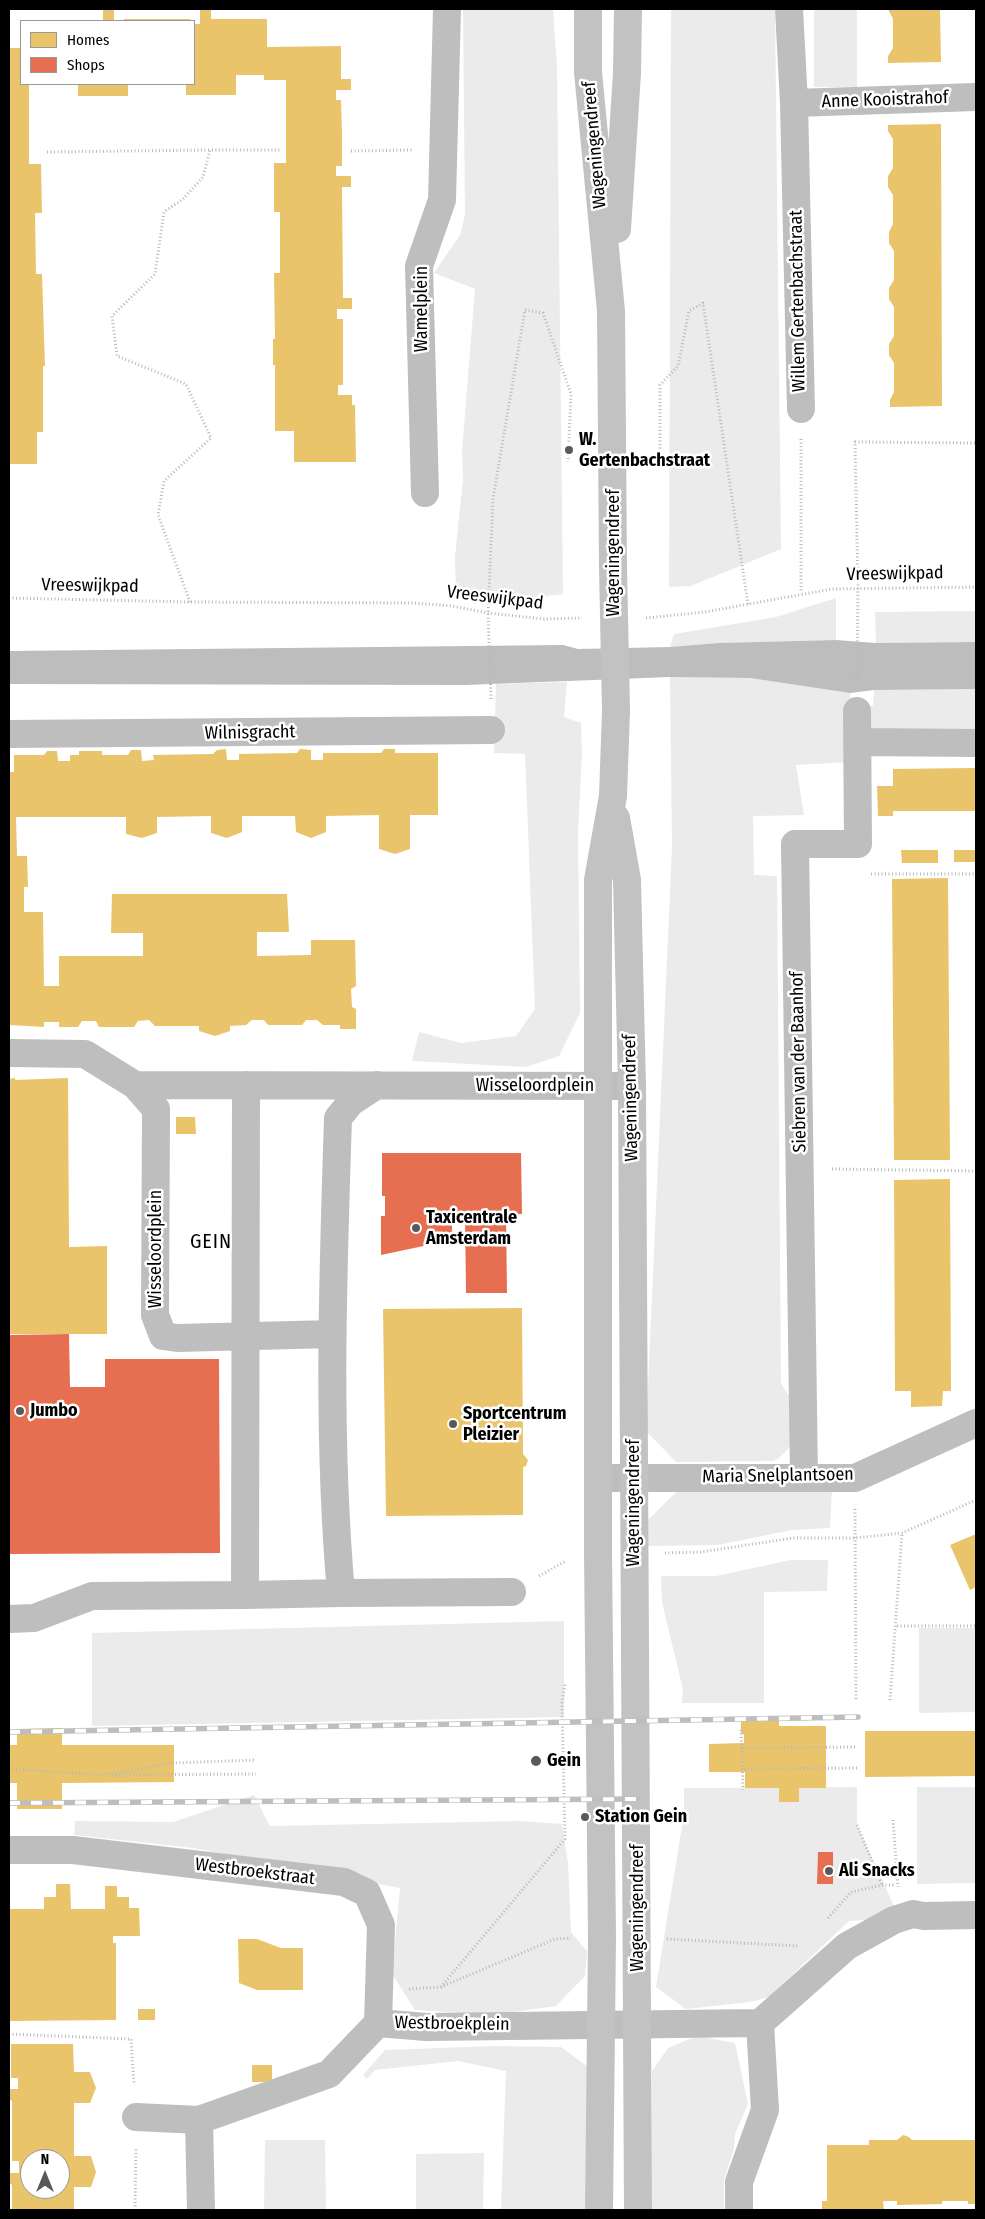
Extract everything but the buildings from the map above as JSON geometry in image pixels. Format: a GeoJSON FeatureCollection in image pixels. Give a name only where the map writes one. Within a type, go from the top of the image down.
{"type":"FeatureCollection","features":[{"type":"Feature","properties":{"kind":"street","name":"Wamelplein"},"geometry":{"type":"LineString","coordinates":[[425,494],[419,266],[442,200],[447,9]]}},
{"type":"Feature","properties":{"kind":"street","name":"Wageningendreef"},"geometry":{"type":"LineString","coordinates":[[588,9],[588,72],[611,311]]}},
{"type":"Feature","properties":{"kind":"street","name":"Wageningendreef"},"geometry":{"type":"LineString","coordinates":[[598,2210],[602,1938],[598,1553],[598,880],[613,796],[616,711],[611,311],[627,73],[628,9]]}},
{"type":"Feature","properties":{"kind":"street","name":"Willem Gertenbachstraat"},"geometry":{"type":"LineString","coordinates":[[789,9],[794,103],[801,409]]}},
{"type":"Feature","properties":{"kind":"street","name":"Anne Kooistrahof"},"geometry":{"type":"LineString","coordinates":[[794,103],[976,96]]}},
{"type":"Feature","properties":{"kind":"street","name":"Siebren van der Baanhof"},"geometry":{"type":"LineString","coordinates":[[804,1477],[795,844],[858,844],[859,742],[857,711]]}},
{"type":"Feature","properties":{"kind":"street","name":"Wilnisgracht"},"geometry":{"type":"LineString","coordinates":[[9,734],[491,730]]}},
{"type":"Feature","properties":{"kind":"street"},"geometry":{"type":"LineString","coordinates":[[859,742],[976,743]]}},
{"type":"Feature","properties":{"kind":"street","name":"Wageningendreef"},"geometry":{"type":"LineString","coordinates":[[613,796],[627,880],[632,1086],[636,1554],[638,2210]]}},
{"type":"Feature","properties":{"kind":"street","name":"Wisseloordplein"},"geometry":{"type":"LineString","coordinates":[[9,1053],[85,1054],[135,1085],[156,1109],[154,1315],[163,1336],[177,1338],[332,1334]]}},
{"type":"Feature","properties":{"kind":"street","name":"Wisseloordplein"},"geometry":{"type":"LineString","coordinates":[[135,1085],[632,1086]]}},
{"type":"Feature","properties":{"kind":"street"},"geometry":{"type":"LineString","coordinates":[[245,1595],[246,1085]]}},
{"type":"Feature","properties":{"kind":"street"},"geometry":{"type":"LineString","coordinates":[[341,1592],[335,1530],[332,1334],[338,1118],[351,1102],[377,1085]]}},
{"type":"Feature","properties":{"kind":"street","name":"Maria Snelplantsoen"},"geometry":{"type":"LineString","coordinates":[[598,1478],[855,1478],[976,1423]]}},
{"type":"Feature","properties":{"kind":"street"},"geometry":{"type":"LineString","coordinates":[[9,1619],[34,1618],[92,1596],[341,1592],[512,1592]]}},
{"type":"Feature","properties":{"kind":"street","name":"Westbroekstraat"},"geometry":{"type":"LineString","coordinates":[[9,1850],[73,1850],[344,1882],[367,1893],[381,1925],[378,2023]]}},
{"type":"Feature","properties":{"kind":"street"},"geometry":{"type":"LineString","coordinates":[[601,2025],[760,2023],[847,1946],[904,1917],[976,1915]]}},
{"type":"Feature","properties":{"kind":"street","name":"Westbroekplein"},"geometry":{"type":"LineString","coordinates":[[136,2117],[199,2120],[329,2074],[378,2023],[426,2026],[601,2025]]}},
{"type":"Feature","properties":{"kind":"street"},"geometry":{"type":"LineString","coordinates":[[739,2210],[739,2182],[765,2110],[760,2023]]}},
{"type":"Feature","properties":{"kind":"street"},"geometry":{"type":"LineString","coordinates":[[199,2120],[201,2210]]}},
{"type":"Feature","properties":{"kind":"path"},"geometry":{"type":"LineString","coordinates":[[351,151],[443,149]]}},
{"type":"Feature","properties":{"kind":"path"},"geometry":{"type":"LineString","coordinates":[[190,602],[158,515],[164,481],[211,438],[186,384],[117,356],[112,316],[154,274],[164,212],[183,199],[203,176],[210,150]]}},
{"type":"Feature","properties":{"kind":"path"},"geometry":{"type":"LineString","coordinates":[[48,152],[281,150]]}},
{"type":"Feature","properties":{"kind":"path"},"geometry":{"type":"LineString","coordinates":[[660,466],[660,385],[678,366],[689,311],[703,303],[748,605]]}},
{"type":"Feature","properties":{"kind":"path"},"geometry":{"type":"LineString","coordinates":[[490,699],[488,613],[493,499],[525,310],[543,312],[571,394],[568,462]]}},
{"type":"Feature","properties":{"kind":"path","name":"Willem Gertenbachstraat"},"geometry":{"type":"LineString","coordinates":[[801,409],[801,593]]}},
{"type":"Feature","properties":{"kind":"path"},"geometry":{"type":"LineString","coordinates":[[857,711],[856,623],[858,588],[855,442],[976,443]]}},
{"type":"Feature","properties":{"kind":"path","name":"Vreeswijkpad"},"geometry":{"type":"LineString","coordinates":[[639,618],[658,618],[748,605],[801,593],[832,589],[976,587]]}},
{"type":"Feature","properties":{"kind":"path","name":"Vreeswijkpad"},"geometry":{"type":"LineString","coordinates":[[9,598],[190,602],[412,603],[452,606],[488,613],[544,619],[590,618]]}},
{"type":"Feature","properties":{"kind":"path"},"geometry":{"type":"LineString","coordinates":[[862,874],[976,874]]}},
{"type":"Feature","properties":{"kind":"path"},"geometry":{"type":"LineString","coordinates":[[800,1168],[976,1172]]}},
{"type":"Feature","properties":{"kind":"path"},"geometry":{"type":"LineString","coordinates":[[855,1478],[856,1699]]}},
{"type":"Feature","properties":{"kind":"path"},"geometry":{"type":"LineString","coordinates":[[636,1554],[701,1552],[793,1538],[855,1538],[902,1533],[976,1500]]}},
{"type":"Feature","properties":{"kind":"path"},"geometry":{"type":"LineString","coordinates":[[890,1700],[897,1626],[902,1533]]}},
{"type":"Feature","properties":{"kind":"path"},"geometry":{"type":"LineString","coordinates":[[512,1592],[580,1553],[598,1553]]}},
{"type":"Feature","properties":{"kind":"path"},"geometry":{"type":"LineString","coordinates":[[897,1626],[976,1626]]}},
{"type":"Feature","properties":{"kind":"path"},"geometry":{"type":"LineString","coordinates":[[441,1987],[566,1839],[562,1703],[567,1677]]}},
{"type":"Feature","properties":{"kind":"path"},"geometry":{"type":"LineString","coordinates":[[741,1730],[744,1770],[743,1790]]}},
{"type":"Feature","properties":{"kind":"path"},"geometry":{"type":"LineString","coordinates":[[742,1748],[857,1747]]}},
{"type":"Feature","properties":{"kind":"path"},"geometry":{"type":"LineString","coordinates":[[102,1775],[174,1763],[256,1760]]}},
{"type":"Feature","properties":{"kind":"path"},"geometry":{"type":"LineString","coordinates":[[744,1770],[857,1768]]}},
{"type":"Feature","properties":{"kind":"path"},"geometry":{"type":"LineString","coordinates":[[9,1769],[102,1775],[256,1774]]}},
{"type":"Feature","properties":{"kind":"path"},"geometry":{"type":"LineString","coordinates":[[893,1820],[898,1885],[904,1917]]}},
{"type":"Feature","properties":{"kind":"path"},"geometry":{"type":"LineString","coordinates":[[857,1825],[904,1917]]}},
{"type":"Feature","properties":{"kind":"path"},"geometry":{"type":"LineString","coordinates":[[379,1990],[441,1987],[555,1940],[602,1938]]}},
{"type":"Feature","properties":{"kind":"path"},"geometry":{"type":"LineString","coordinates":[[638,1938],[805,1946]]}},
{"type":"Feature","properties":{"kind":"path"},"geometry":{"type":"LineString","coordinates":[[9,2034],[131,2039],[136,2117],[135,2210]]}},
{"type":"Feature","properties":{"kind":"shaded area"},"geometry":{"type":"Polygon","coordinates":[[[463,9],[553,9],[557,67],[563,594],[492,603],[456,595],[455,557],[463,479],[462,451],[475,289],[434,273],[460,235],[465,215],[463,9]]]}},
{"type":"Feature","properties":{"kind":"shaded area"},"geometry":{"type":"Polygon","coordinates":[[[671,9],[775,9],[781,549],[691,586],[669,587],[671,9]]]}},
{"type":"Feature","properties":{"kind":"shaded area"},"geometry":{"type":"Polygon","coordinates":[[[814,9],[857,9],[857,87],[814,87],[814,9]]]}},
{"type":"Feature","properties":{"kind":"shaded area"},"geometry":{"type":"Polygon","coordinates":[[[836,598],[836,640],[718,643],[670,647],[674,634],[776,617],[836,598]]]}},
{"type":"Feature","properties":{"kind":"shaded area"},"geometry":{"type":"Polygon","coordinates":[[[976,611],[976,642],[876,643],[875,612],[976,611]]]}},
{"type":"Feature","properties":{"kind":"shaded area"},"geometry":{"type":"Polygon","coordinates":[[[836,640],[876,643],[976,642],[976,689],[874,690],[850,693],[750,678],[670,677],[465,685],[9,684],[9,651],[563,645],[578,649],[836,640]]]}},
{"type":"Feature","properties":{"kind":"shaded area"},"geometry":{"type":"Polygon","coordinates":[[[670,677],[750,678],[850,693],[851,709],[873,706],[874,690],[976,689],[976,735],[871,735],[871,724],[851,724],[851,762],[796,765],[804,815],[753,816],[754,875],[777,876],[781,1383],[794,1405],[793,1439],[788,1449],[773,1461],[676,1462],[646,1431],[672,847],[670,677]]]}},
{"type":"Feature","properties":{"kind":"shaded area"},"geometry":{"type":"Polygon","coordinates":[[[567,682],[564,717],[581,723],[582,755],[578,831],[580,1013],[559,1056],[526,1067],[412,1061],[419,1032],[461,1043],[516,1036],[535,1009],[525,754],[494,753],[496,684],[567,682]]]}},
{"type":"Feature","properties":{"kind":"shaded area"},"geometry":{"type":"Polygon","coordinates":[[[832,1490],[830,1528],[792,1530],[718,1545],[646,1546],[645,1523],[677,1491],[832,1490]]]}},
{"type":"Feature","properties":{"kind":"shaded area"},"geometry":{"type":"Polygon","coordinates":[[[791,1560],[828,1560],[827,1591],[764,1592],[764,1703],[682,1703],[683,1690],[662,1602],[661,1576],[716,1576],[791,1560]]]}},
{"type":"Feature","properties":{"kind":"shaded area"},"geometry":{"type":"Polygon","coordinates":[[[564,1621],[564,1717],[92,1726],[92,1633],[564,1621]]]}},
{"type":"Feature","properties":{"kind":"shaded area"},"geometry":{"type":"Polygon","coordinates":[[[919,1628],[976,1628],[976,1712],[919,1713],[919,1628]]]}},
{"type":"Feature","properties":{"kind":"shaded area"},"geometry":{"type":"Polygon","coordinates":[[[857,1787],[857,1825],[894,1906],[879,1919],[849,1921],[769,1997],[750,2002],[686,2009],[656,1987],[684,1814],[684,1788],[857,1787]]]}},
{"type":"Feature","properties":{"kind":"shaded area"},"geometry":{"type":"Polygon","coordinates":[[[917,1787],[976,1787],[976,1883],[917,1884],[917,1787]]]}},
{"type":"Feature","properties":{"kind":"shaded area"},"geometry":{"type":"Polygon","coordinates":[[[254,1795],[270,1826],[522,1821],[562,1824],[568,1863],[571,1932],[587,1951],[585,1976],[556,2006],[491,2015],[415,2010],[392,1974],[400,1888],[193,1848],[74,1835],[75,1821],[173,1822],[254,1795]]]}},
{"type":"Feature","properties":{"kind":"shaded area"},"geometry":{"type":"Polygon","coordinates":[[[697,2036],[735,2043],[748,2104],[735,2134],[734,2148],[724,2180],[724,2210],[651,2210],[652,2071],[668,2048],[697,2036]]]}},
{"type":"Feature","properties":{"kind":"shaded area"},"geometry":{"type":"Polygon","coordinates":[[[497,2046],[561,2047],[591,2069],[588,2210],[501,2210],[506,2071],[458,2061],[375,2070],[367,2079],[363,2075],[385,2050],[497,2046]]]}},
{"type":"Feature","properties":{"kind":"shaded area"},"geometry":{"type":"Polygon","coordinates":[[[265,2140],[325,2140],[326,2210],[264,2210],[265,2140]]]}},
{"type":"Feature","properties":{"kind":"shaded area"},"geometry":{"type":"Polygon","coordinates":[[[484,2153],[483,2210],[416,2210],[416,2154],[484,2153]]]}},
{"type":"Feature","properties":{"kind":"railway"},"geometry":{"type":"LineString","coordinates":[[9,1732],[858,1717]]}},
{"type":"Feature","properties":{"kind":"railway"},"geometry":{"type":"LineString","coordinates":[[9,1803],[638,1799]]}},
{"type":"Feature","properties":{"kind":"place","name":"W. Gertenbachstraat"},"geometry":{"type":"Point","coordinates":[569,450]}},
{"type":"Feature","properties":{"kind":"place","name":"Taxicentrale Amsterdam"},"geometry":{"type":"Point","coordinates":[416,1228]}},
{"type":"Feature","properties":{"kind":"place","name":"Jumbo"},"geometry":{"type":"Point","coordinates":[20,1411]}},
{"type":"Feature","properties":{"kind":"place","name":"Sportcentrum Pleizier"},"geometry":{"type":"Point","coordinates":[453,1424]}},
{"type":"Feature","properties":{"kind":"place","name":"Gein"},"geometry":{"type":"Point","coordinates":[536,1761]}},
{"type":"Feature","properties":{"kind":"place","name":"Station Gein"},"geometry":{"type":"Point","coordinates":[585,1817]}},
{"type":"Feature","properties":{"kind":"place","name":"Ali Snacks"},"geometry":{"type":"Point","coordinates":[829,1871]}},
{"type":"Feature","properties":{"kind":"district","name":"GEIN"},"geometry":{"type":"Point","coordinates":[211,1242]}}]}
